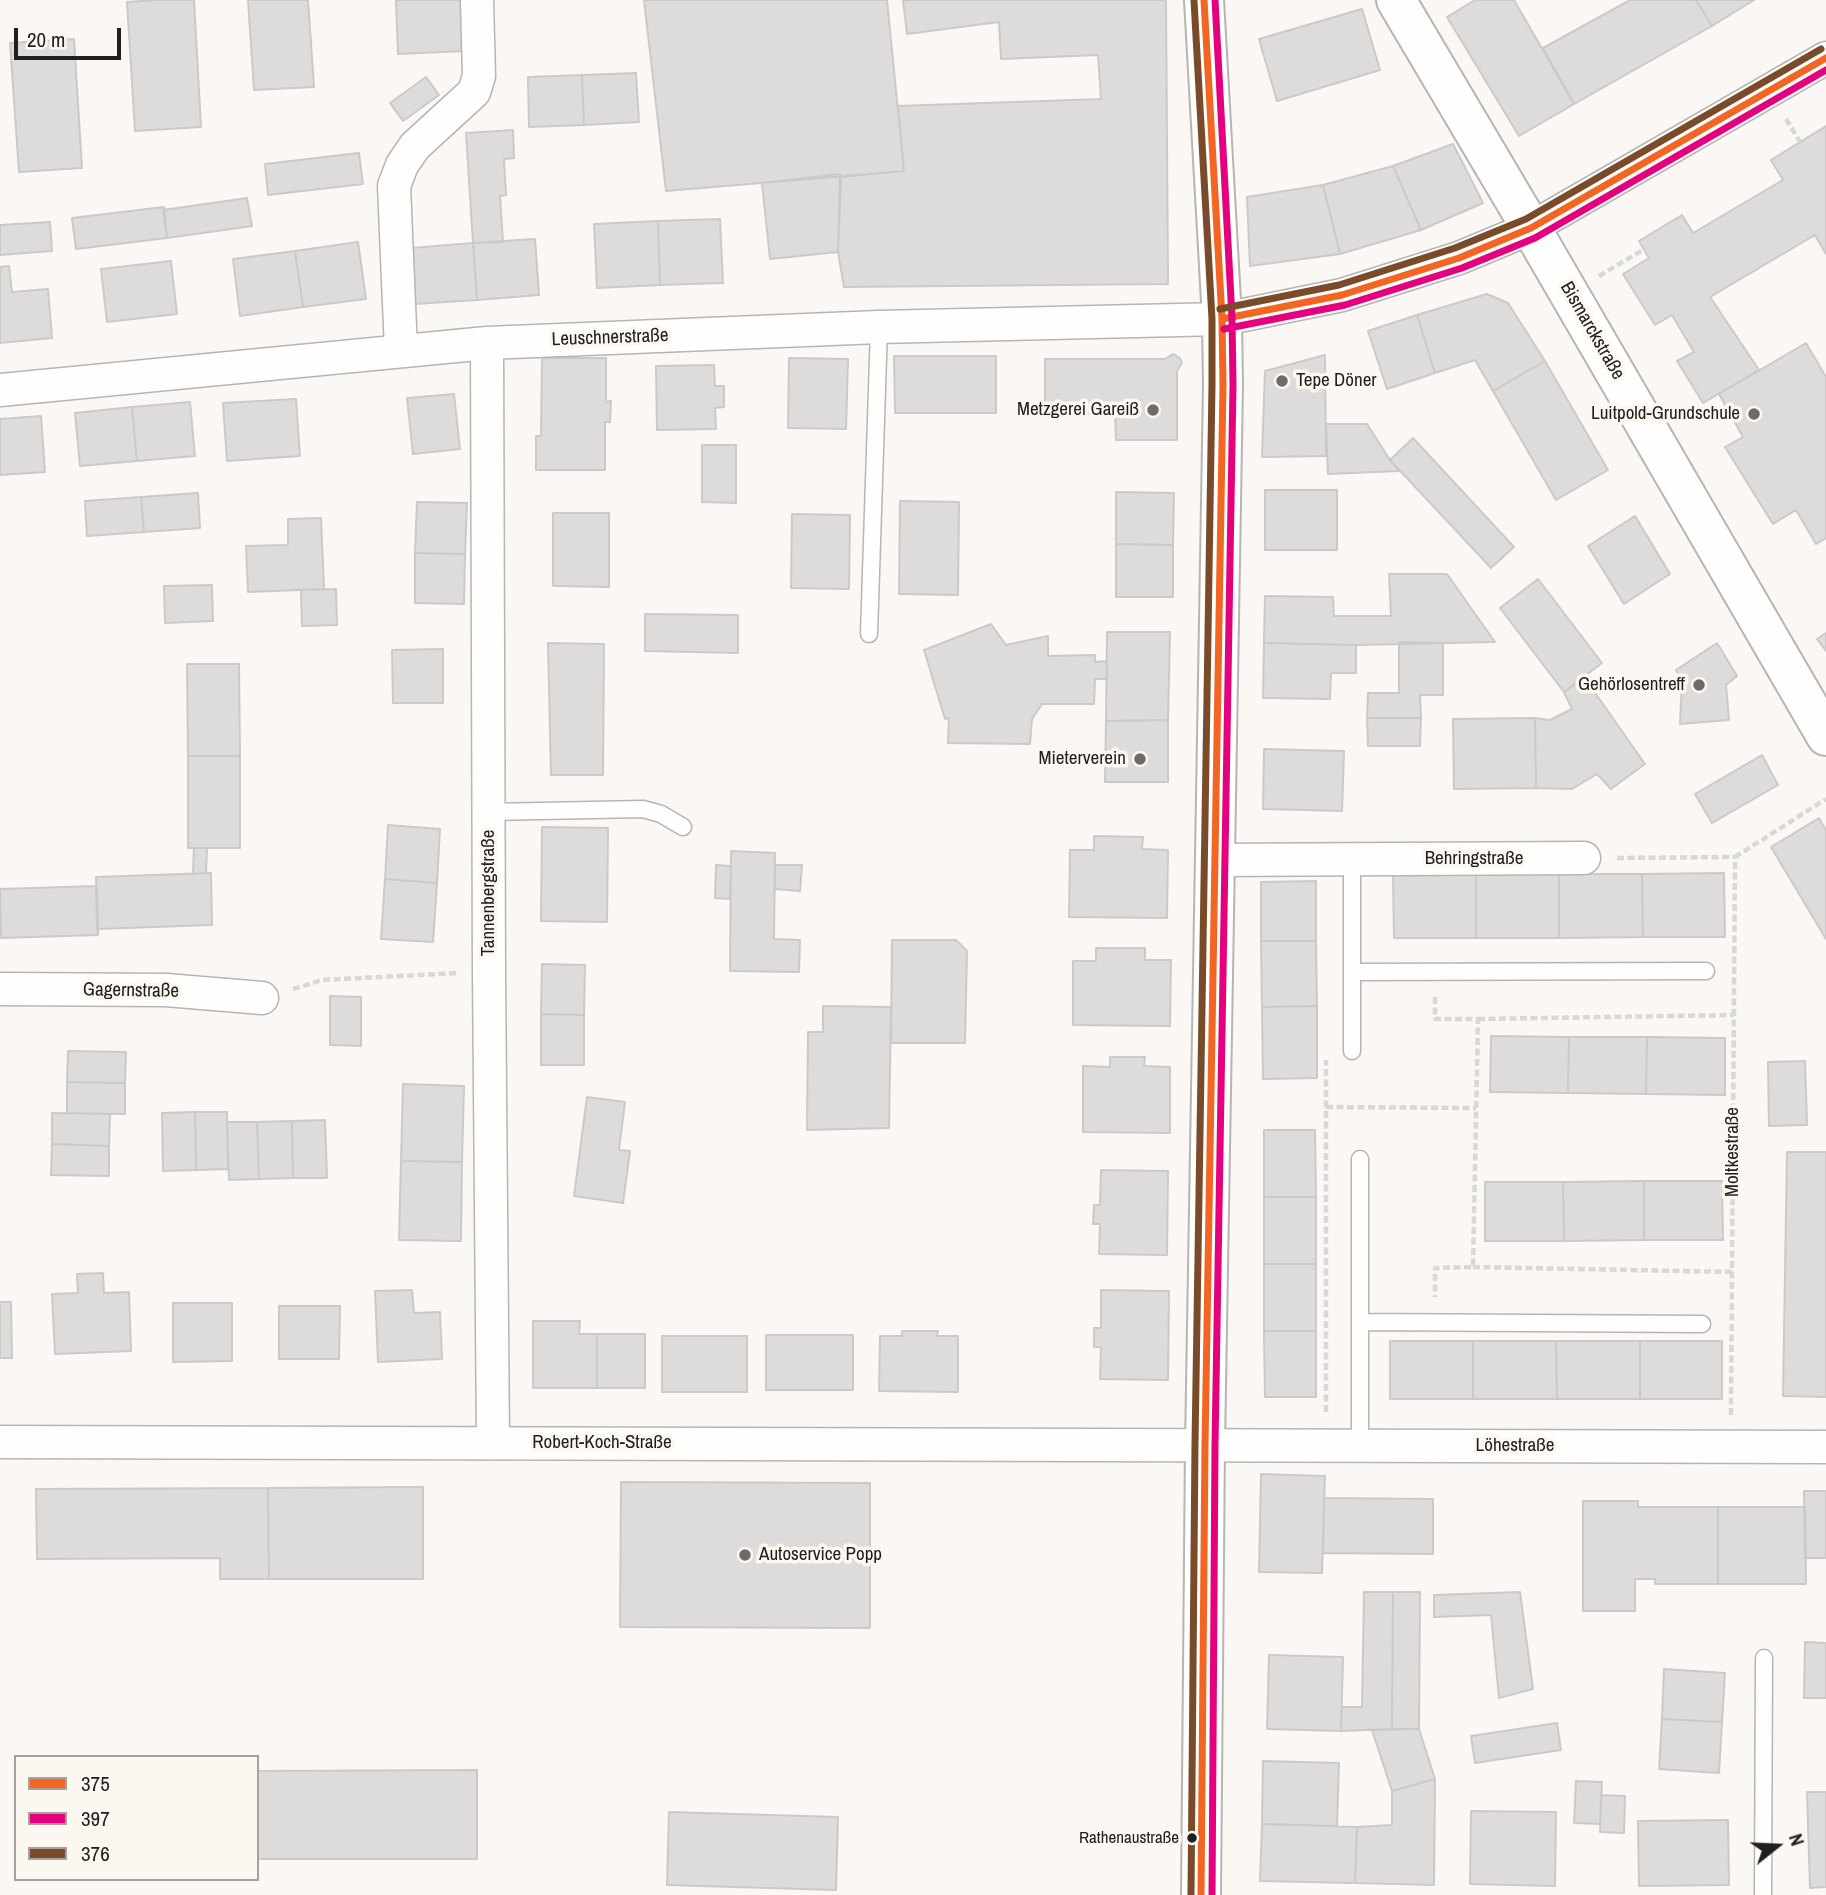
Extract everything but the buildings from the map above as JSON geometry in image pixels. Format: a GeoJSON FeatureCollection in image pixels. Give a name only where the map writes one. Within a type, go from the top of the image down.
{"type":"FeatureCollection","features":[{"type":"Feature","properties":{"kind":"main road"},"geometry":{"type":"LineString","coordinates":[[1201,1895],[1222,319],[1204,0]]}},
{"type":"Feature","properties":{"kind":"main road","name":"Bismarckstraße"},"geometry":{"type":"LineString","coordinates":[[1396,0],[1570,293],[1826,736]]}},
{"type":"Feature","properties":{"kind":"street"},"geometry":{"type":"LineString","coordinates":[[401,351],[394,186],[402,164],[415,146],[474,92],[479,76],[477,0]]}},
{"type":"Feature","properties":{"kind":"street","name":"Leuschnerstraße"},"geometry":{"type":"LineString","coordinates":[[0,390],[487,343],[879,327],[1222,319],[1342,295],[1459,258],[1531,228],[1826,58]]}},
{"type":"Feature","properties":{"kind":"street","name":"Tannenbergstraße"},"geometry":{"type":"LineString","coordinates":[[487,343],[494,1443]]}},
{"type":"Feature","properties":{"kind":"street","name":"Behringstraße"},"geometry":{"type":"LineString","coordinates":[[1213,860],[1584,858]]}},
{"type":"Feature","properties":{"kind":"street","name":"Gagernstraße"},"geometry":{"type":"LineString","coordinates":[[0,989],[166,990],[262,998]]}},
{"type":"Feature","properties":{"kind":"street","name":"Robert-Koch-Straße"},"geometry":{"type":"LineString","coordinates":[[0,1441],[1205,1444]]}},
{"type":"Feature","properties":{"kind":"street","name":"Löhestraße"},"geometry":{"type":"LineString","coordinates":[[1205,1444],[1826,1447]]}},
{"type":"Feature","properties":{"kind":"lane"},"geometry":{"type":"LineString","coordinates":[[869,634],[879,327]]}},
{"type":"Feature","properties":{"kind":"lane"},"geometry":{"type":"LineString","coordinates":[[488,812],[643,808],[661,814],[683,827]]}},
{"type":"Feature","properties":{"kind":"lane"},"geometry":{"type":"LineString","coordinates":[[1352,859],[1352,1051]]}},
{"type":"Feature","properties":{"kind":"lane"},"geometry":{"type":"LineString","coordinates":[[1352,972],[1706,971]]}},
{"type":"Feature","properties":{"kind":"lane"},"geometry":{"type":"LineString","coordinates":[[1360,1159],[1360,1445]]}},
{"type":"Feature","properties":{"kind":"lane"},"geometry":{"type":"LineString","coordinates":[[1361,1322],[1702,1324]]}},
{"type":"Feature","properties":{"kind":"lane"},"geometry":{"type":"LineString","coordinates":[[1763,1895],[1764,1658]]}},
{"type":"Feature","properties":{"kind":"path"},"geometry":{"type":"LineString","coordinates":[[1792,130],[1800,142]]}},
{"type":"Feature","properties":{"kind":"path"},"geometry":{"type":"LineString","coordinates":[[1570,293],[1643,250]]}},
{"type":"Feature","properties":{"kind":"path"},"geometry":{"type":"LineString","coordinates":[[1584,858],[1735,857],[1826,799]]}},
{"type":"Feature","properties":{"kind":"path","name":"Moltkestraße"},"geometry":{"type":"LineString","coordinates":[[1731,1447],[1735,857]]}},
{"type":"Feature","properties":{"kind":"path"},"geometry":{"type":"LineString","coordinates":[[323,980],[489,972]]}},
{"type":"Feature","properties":{"kind":"path"},"geometry":{"type":"LineString","coordinates":[[1435,972],[1435,1019],[1734,1015]]}},
{"type":"Feature","properties":{"kind":"path"},"geometry":{"type":"LineString","coordinates":[[1474,1267],[1478,1018]]}},
{"type":"Feature","properties":{"kind":"path"},"geometry":{"type":"LineString","coordinates":[[1326,1052],[1326,1444]]}},
{"type":"Feature","properties":{"kind":"path"},"geometry":{"type":"LineString","coordinates":[[1326,1107],[1476,1108]]}},
{"type":"Feature","properties":{"kind":"path"},"geometry":{"type":"LineString","coordinates":[[1435,1323],[1436,1268],[1733,1272]]}},
{"type":"Feature","properties":{"kind":"transit line","name":"375"},"geometry":{"type":"LineString","coordinates":[[1201,1895],[1205,1444],[1223,385],[1222,319],[1204,0]]}},
{"type":"Feature","properties":{"kind":"transit line","name":"397"},"geometry":{"type":"LineString","coordinates":[[1212,1895],[1215,1444],[1233,385],[1232,318],[1215,0]]}},
{"type":"Feature","properties":{"kind":"transit line","name":"376"},"geometry":{"type":"LineString","coordinates":[[1191,1895],[1195,1444],[1212,385],[1212,319],[1194,1]]}},
{"type":"Feature","properties":{"kind":"transit line","name":"376"},"geometry":{"type":"LineString","coordinates":[[1220,309],[1339,285],[1455,248],[1526,219],[1821,49]]}},
{"type":"Feature","properties":{"kind":"transit line","name":"375"},"geometry":{"type":"LineString","coordinates":[[1222,319],[1342,295],[1459,258],[1531,228],[1826,58]]}},
{"type":"Feature","properties":{"kind":"transit line","name":"397"},"geometry":{"type":"LineString","coordinates":[[1224,329],[1345,305],[1462,268],[1535,238],[1826,70]]}},
{"type":"Feature","properties":{"kind":"place","name":"Tepe Döner"},"geometry":{"type":"Point","coordinates":[1282,381]}},
{"type":"Feature","properties":{"kind":"place","name":"Metzgerei Gareiß"},"geometry":{"type":"Point","coordinates":[1153,410]}},
{"type":"Feature","properties":{"kind":"place","name":"Luitpold-Grundschule"},"geometry":{"type":"Point","coordinates":[1754,414]}},
{"type":"Feature","properties":{"kind":"place","name":"Gehörlosentreff"},"geometry":{"type":"Point","coordinates":[1699,685]}},
{"type":"Feature","properties":{"kind":"place","name":"Mieterverein"},"geometry":{"type":"Point","coordinates":[1140,759]}},
{"type":"Feature","properties":{"kind":"place","name":"Autoservice Popp"},"geometry":{"type":"Point","coordinates":[745,1555]}},
{"type":"Feature","properties":{"kind":"place","name":"Rathenaustraße"},"geometry":{"type":"Point","coordinates":[1192,1838]}}]}
